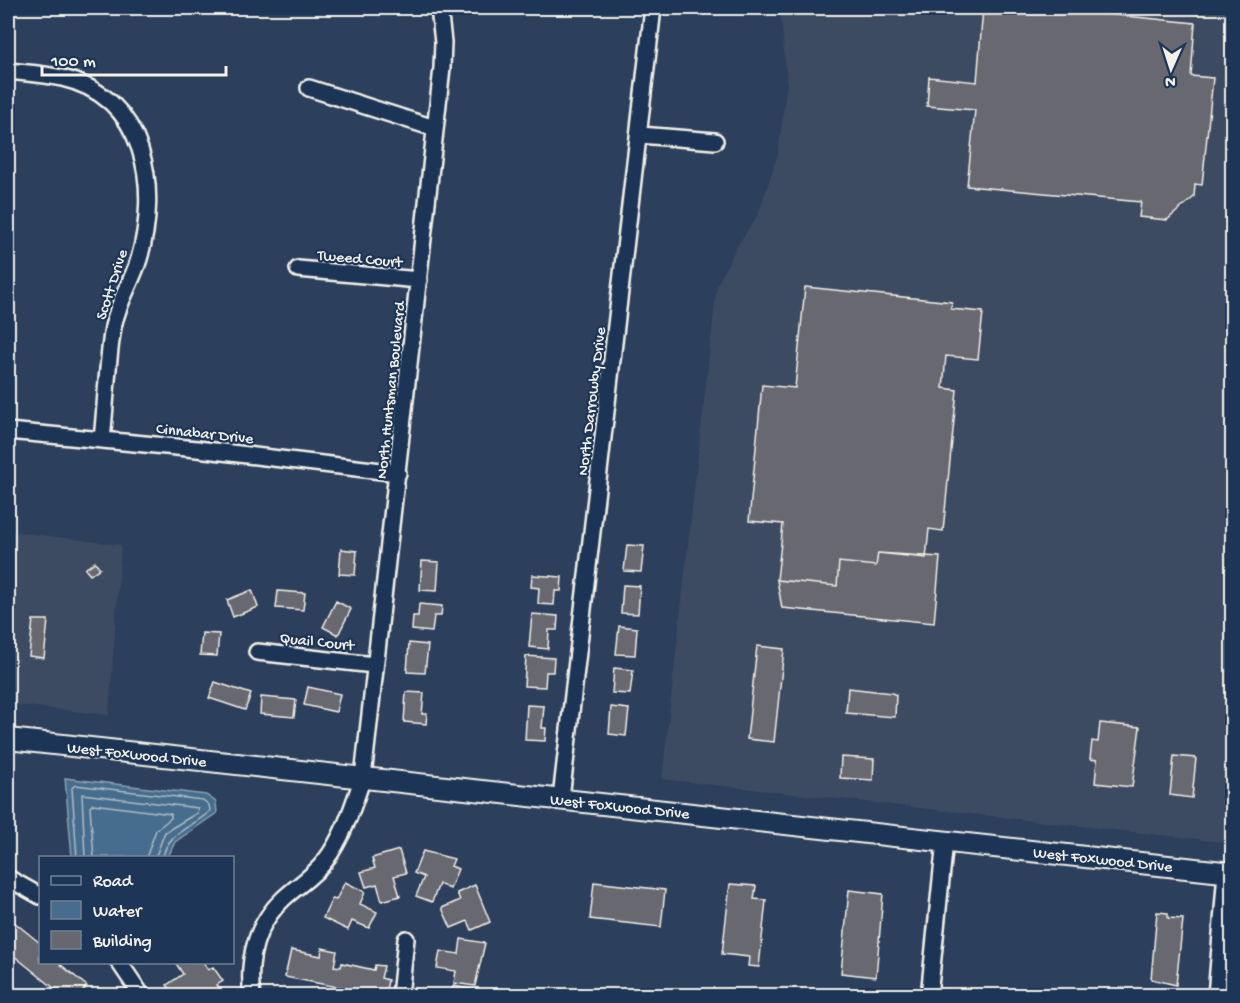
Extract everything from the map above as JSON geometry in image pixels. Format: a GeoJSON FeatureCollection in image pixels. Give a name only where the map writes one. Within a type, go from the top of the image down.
{"type":"FeatureCollection","features":[{"type":"Feature","properties":{"kind":"main road","name":"West Foxwood Drive"},"geometry":{"type":"LineString","coordinates":[[8,739],[1229,872]]}},
{"type":"Feature","properties":{"kind":"street","name":"North Huntsman Boulevard"},"geometry":{"type":"LineString","coordinates":[[252,996],[250,964],[262,926],[273,910],[310,878],[334,849],[344,830],[363,777],[442,68],[443,42],[439,8]]}},
{"type":"Feature","properties":{"kind":"street","name":"North Darrowby Drive"},"geometry":{"type":"LineString","coordinates":[[561,798],[640,135],[652,8]]}},
{"type":"Feature","properties":{"kind":"street","name":"Scott Drive"},"geometry":{"type":"LineString","coordinates":[[8,71],[63,78],[102,95],[122,112],[138,141],[148,177],[147,211],[139,259],[122,297],[113,327],[102,440]]}},
{"type":"Feature","properties":{"kind":"street"},"geometry":{"type":"LineString","coordinates":[[309,88],[434,128]]}},
{"type":"Feature","properties":{"kind":"street"},"geometry":{"type":"LineString","coordinates":[[640,135],[715,141]]}},
{"type":"Feature","properties":{"kind":"street","name":"Tweed Court"},"geometry":{"type":"LineString","coordinates":[[298,269],[419,280]]}},
{"type":"Feature","properties":{"kind":"street","name":"Cinnabar Drive"},"geometry":{"type":"LineString","coordinates":[[8,431],[398,473]]}},
{"type":"Feature","properties":{"kind":"street","name":"Quail Court"},"geometry":{"type":"LineString","coordinates":[[257,652],[374,665]]}},
{"type":"Feature","properties":{"kind":"street"},"geometry":{"type":"LineString","coordinates":[[929,996],[945,841]]}},
{"type":"Feature","properties":{"kind":"street"},"geometry":{"type":"LineString","coordinates":[[1216,996],[1229,872]]}},
{"type":"Feature","properties":{"kind":"street"},"geometry":{"type":"LineString","coordinates":[[8,880],[39,896]]}},
{"type":"Feature","properties":{"kind":"street"},"geometry":{"type":"LineString","coordinates":[[400,996],[406,939]]}},
{"type":"Feature","properties":{"kind":"street"},"geometry":{"type":"LineString","coordinates":[[120,964],[142,996]]}},
{"type":"Feature","properties":{"kind":"shaded area"},"geometry":{"type":"Polygon","coordinates":[[[780,8],[1232,8],[1232,843],[662,779],[717,285],[737,246],[758,215],[778,154],[787,82],[780,8]]]}},
{"type":"Feature","properties":{"kind":"shaded area"},"geometry":{"type":"Polygon","coordinates":[[[8,531],[121,545],[109,715],[8,704],[8,531]]]}},
{"type":"Feature","properties":{"kind":"shaded area"},"geometry":{"type":"Polygon","coordinates":[[[1232,906],[1232,995],[1224,995],[1232,906]]]}},
{"type":"Feature","properties":{"kind":"water"},"geometry":{"type":"Polygon","coordinates":[[[65,778],[206,795],[216,802],[217,813],[175,842],[168,856],[72,856],[65,778]]]}},
{"type":"Feature","properties":{"kind":"building"},"geometry":{"type":"Polygon","coordinates":[[[983,8],[1046,8],[1195,23],[1191,76],[1213,78],[1202,185],[1195,184],[1194,197],[1167,220],[1139,217],[1141,202],[967,186],[975,110],[927,106],[929,77],[977,82],[983,8]]]}},
{"type":"Feature","properties":{"kind":"building"},"geometry":{"type":"Polygon","coordinates":[[[805,287],[952,302],[951,309],[983,312],[978,359],[946,356],[943,388],[957,390],[943,531],[929,529],[926,558],[878,553],[876,566],[839,562],[837,586],[777,580],[783,524],[749,521],[762,385],[795,388],[805,287]]]}},
{"type":"Feature","properties":{"kind":"building"},"geometry":{"type":"Polygon","coordinates":[[[627,545],[644,546],[641,572],[624,571],[627,545]]]}},
{"type":"Feature","properties":{"kind":"building"},"geometry":{"type":"Polygon","coordinates":[[[341,549],[357,551],[355,575],[339,574],[341,549]]]}},
{"type":"Feature","properties":{"kind":"building"},"geometry":{"type":"Polygon","coordinates":[[[878,553],[940,557],[934,623],[782,608],[777,580],[837,586],[839,562],[876,566],[878,553]]]}},
{"type":"Feature","properties":{"kind":"building"},"geometry":{"type":"Polygon","coordinates":[[[422,561],[439,562],[437,591],[420,590],[422,561]]]}},
{"type":"Feature","properties":{"kind":"building"},"geometry":{"type":"Polygon","coordinates":[[[95,562],[100,568],[90,575],[85,569],[95,562]]]}},
{"type":"Feature","properties":{"kind":"building"},"geometry":{"type":"Polygon","coordinates":[[[532,575],[562,577],[561,591],[555,591],[554,605],[538,604],[539,588],[531,587],[532,575]]]}},
{"type":"Feature","properties":{"kind":"building"},"geometry":{"type":"Polygon","coordinates":[[[623,585],[640,586],[638,614],[621,613],[623,585]]]}},
{"type":"Feature","properties":{"kind":"building"},"geometry":{"type":"Polygon","coordinates":[[[252,590],[258,607],[233,617],[227,600],[252,590]]]}},
{"type":"Feature","properties":{"kind":"building"},"geometry":{"type":"Polygon","coordinates":[[[278,591],[305,593],[303,610],[276,608],[278,591]]]}},
{"type":"Feature","properties":{"kind":"building"},"geometry":{"type":"Polygon","coordinates":[[[336,601],[351,609],[338,635],[323,627],[336,601]]]}},
{"type":"Feature","properties":{"kind":"building"},"geometry":{"type":"Polygon","coordinates":[[[419,604],[442,606],[441,616],[434,616],[432,632],[412,630],[413,616],[418,616],[419,604]]]}},
{"type":"Feature","properties":{"kind":"building"},"geometry":{"type":"Polygon","coordinates":[[[532,614],[558,616],[557,630],[549,630],[548,649],[529,647],[532,614]]]}},
{"type":"Feature","properties":{"kind":"building"},"geometry":{"type":"Polygon","coordinates":[[[33,620],[48,620],[44,658],[29,656],[33,620]]]}},
{"type":"Feature","properties":{"kind":"building"},"geometry":{"type":"Polygon","coordinates":[[[619,626],[637,628],[635,655],[616,654],[619,626]]]}},
{"type":"Feature","properties":{"kind":"building"},"geometry":{"type":"Polygon","coordinates":[[[202,633],[219,634],[217,656],[200,655],[202,633]]]}},
{"type":"Feature","properties":{"kind":"building"},"geometry":{"type":"Polygon","coordinates":[[[409,643],[428,645],[425,673],[407,672],[409,643]]]}},
{"type":"Feature","properties":{"kind":"building"},"geometry":{"type":"Polygon","coordinates":[[[757,646],[784,649],[774,742],[747,739],[757,646]]]}},
{"type":"Feature","properties":{"kind":"building"},"geometry":{"type":"Polygon","coordinates":[[[526,656],[554,658],[553,672],[546,672],[545,687],[524,686],[526,656]]]}},
{"type":"Feature","properties":{"kind":"building"},"geometry":{"type":"Polygon","coordinates":[[[614,668],[633,670],[630,694],[612,693],[614,668]]]}},
{"type":"Feature","properties":{"kind":"building"},"geometry":{"type":"Polygon","coordinates":[[[215,682],[251,694],[245,710],[209,698],[215,682]]]}},
{"type":"Feature","properties":{"kind":"building"},"geometry":{"type":"Polygon","coordinates":[[[308,687],[340,694],[336,712],[304,705],[308,687]]]}},
{"type":"Feature","properties":{"kind":"building"},"geometry":{"type":"Polygon","coordinates":[[[848,688],[896,695],[895,717],[846,713],[848,688]]]}},
{"type":"Feature","properties":{"kind":"building"},"geometry":{"type":"Polygon","coordinates":[[[406,692],[424,693],[422,714],[427,714],[426,724],[404,722],[406,692]]]}},
{"type":"Feature","properties":{"kind":"building"},"geometry":{"type":"Polygon","coordinates":[[[261,697],[296,700],[294,717],[260,714],[261,697]]]}},
{"type":"Feature","properties":{"kind":"building"},"geometry":{"type":"Polygon","coordinates":[[[527,705],[544,706],[542,728],[546,728],[545,741],[525,740],[527,705]]]}},
{"type":"Feature","properties":{"kind":"building"},"geometry":{"type":"Polygon","coordinates":[[[611,707],[629,709],[626,736],[609,734],[611,707]]]}},
{"type":"Feature","properties":{"kind":"building"},"geometry":{"type":"Polygon","coordinates":[[[1100,723],[1140,727],[1132,787],[1095,783],[1097,760],[1090,759],[1092,741],[1098,742],[1100,723]]]}},
{"type":"Feature","properties":{"kind":"building"},"geometry":{"type":"Polygon","coordinates":[[[1174,756],[1196,758],[1192,798],[1170,795],[1174,756]]]}},
{"type":"Feature","properties":{"kind":"building"},"geometry":{"type":"Polygon","coordinates":[[[841,757],[874,759],[873,780],[840,778],[841,757]]]}},
{"type":"Feature","properties":{"kind":"building"},"geometry":{"type":"Polygon","coordinates":[[[399,850],[406,873],[394,876],[400,896],[382,901],[377,884],[366,887],[361,872],[375,868],[372,858],[399,850]]]}},
{"type":"Feature","properties":{"kind":"building"},"geometry":{"type":"Polygon","coordinates":[[[423,851],[454,859],[451,866],[458,869],[450,889],[439,884],[432,902],[416,896],[424,877],[414,873],[423,851]]]}},
{"type":"Feature","properties":{"kind":"building"},"geometry":{"type":"Polygon","coordinates":[[[345,882],[365,892],[360,904],[377,912],[369,928],[352,921],[348,930],[323,918],[332,899],[336,900],[345,882]]]}},
{"type":"Feature","properties":{"kind":"building"},"geometry":{"type":"Polygon","coordinates":[[[594,882],[665,890],[661,927],[590,919],[594,882]]]}},
{"type":"Feature","properties":{"kind":"building"},"geometry":{"type":"Polygon","coordinates":[[[730,884],[756,886],[754,899],[766,900],[759,967],[748,966],[749,957],[722,954],[730,884]]]}},
{"type":"Feature","properties":{"kind":"building"},"geometry":{"type":"Polygon","coordinates":[[[475,885],[490,922],[472,930],[468,921],[451,928],[442,908],[460,900],[457,893],[475,885]]]}},
{"type":"Feature","properties":{"kind":"building"},"geometry":{"type":"Polygon","coordinates":[[[849,890],[883,894],[876,977],[841,973],[849,890]]]}},
{"type":"Feature","properties":{"kind":"building"},"geometry":{"type":"Polygon","coordinates":[[[1157,912],[1168,913],[1168,918],[1183,919],[1176,985],[1151,979],[1157,912]]]}},
{"type":"Feature","properties":{"kind":"building"},"geometry":{"type":"Polygon","coordinates":[[[14,922],[39,942],[39,964],[60,964],[87,986],[79,996],[64,996],[8,951],[8,931],[14,922]]]}},
{"type":"Feature","properties":{"kind":"building"},"geometry":{"type":"Polygon","coordinates":[[[461,939],[485,943],[475,986],[454,983],[456,971],[437,968],[440,951],[459,954],[461,939]]]}},
{"type":"Feature","properties":{"kind":"building"},"geometry":{"type":"Polygon","coordinates":[[[322,948],[337,951],[334,966],[341,967],[342,963],[374,970],[375,965],[384,966],[381,978],[388,980],[385,996],[285,977],[291,950],[321,956],[322,948]]]}},
{"type":"Feature","properties":{"kind":"building"},"geometry":{"type":"Polygon","coordinates":[[[176,964],[204,964],[208,970],[213,967],[223,981],[217,985],[224,996],[195,996],[191,990],[183,996],[174,996],[167,985],[183,974],[176,964]]]}},
{"type":"Feature","properties":{"kind":"building"},"geometry":{"type":"Polygon","coordinates":[[[453,986],[476,990],[475,996],[451,996],[453,986]]]}},
{"type":"Feature","properties":{"kind":"building"},"geometry":{"type":"Polygon","coordinates":[[[9,991],[31,995],[8,996],[9,991]]]}}]}
